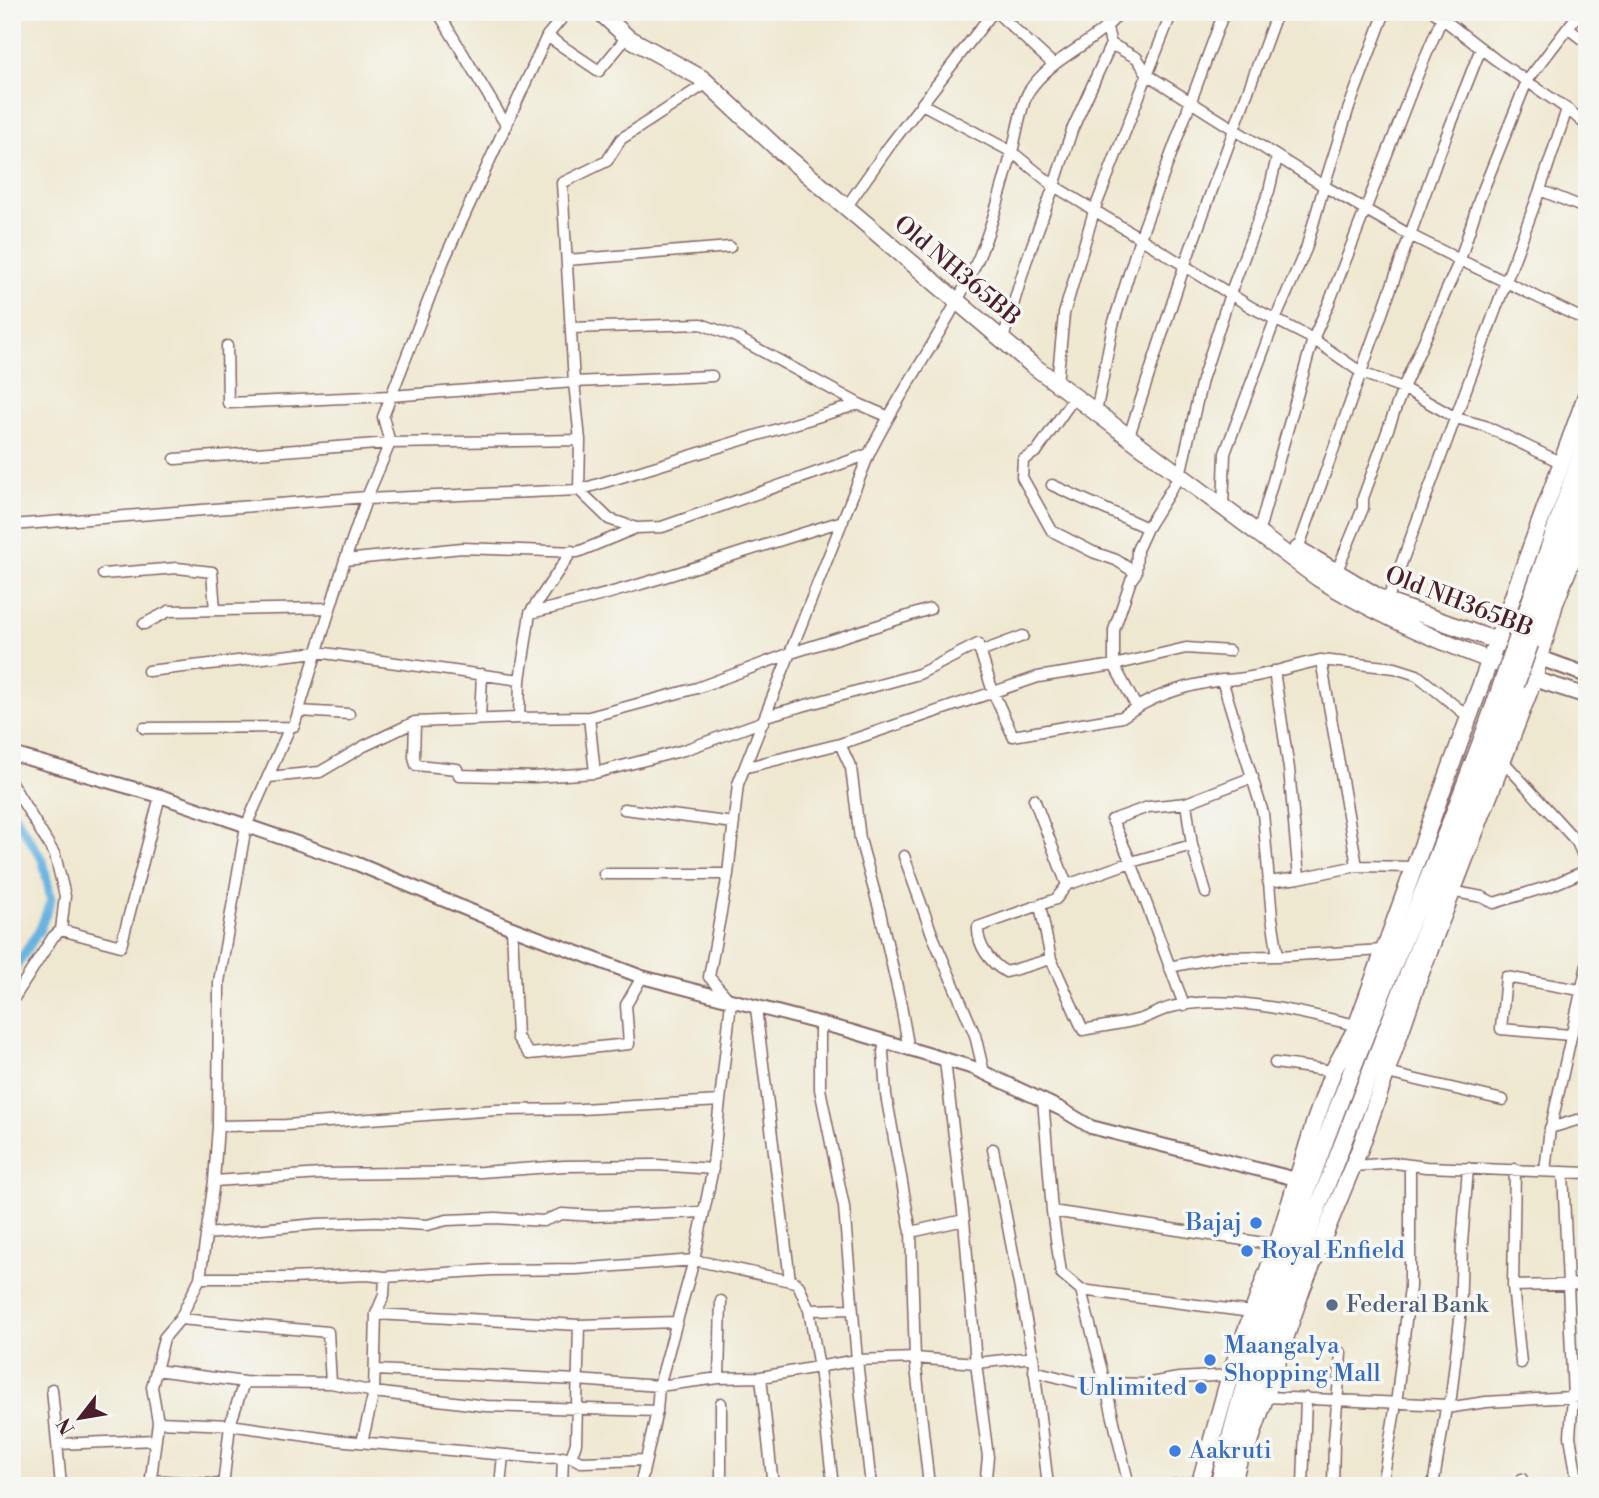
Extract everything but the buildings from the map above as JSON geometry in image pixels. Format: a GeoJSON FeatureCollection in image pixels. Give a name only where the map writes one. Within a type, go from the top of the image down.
{"type":"FeatureCollection","features":[{"type":"Feature","properties":{"kind":"main road","name":"Old NH365BB"},"geometry":{"type":"LineString","coordinates":[[600,12],[627,37],[707,83],[779,151],[1003,339],[1096,413],[1258,534],[1388,602],[1540,658]]}},
{"type":"Feature","properties":{"kind":"main road"},"geometry":{"type":"LineString","coordinates":[[1200,1484],[1230,1375],[1277,1244],[1314,1124],[1334,1071],[1356,1025],[1587,393]]}},
{"type":"Feature","properties":{"kind":"main road"},"geometry":{"type":"LineString","coordinates":[[1524,641],[1587,438]]}},
{"type":"Feature","properties":{"kind":"main road"},"geometry":{"type":"LineString","coordinates":[[1218,1486],[1235,1412],[1276,1282],[1338,1131],[1428,881],[1587,484]]}},
{"type":"Feature","properties":{"kind":"main road"},"geometry":{"type":"LineString","coordinates":[[1240,1486],[1251,1438],[1302,1289],[1378,1103],[1420,975],[1534,679],[1555,603],[1587,522]]}},
{"type":"Feature","properties":{"kind":"main road","name":"Old NH365BB"},"geometry":{"type":"LineString","coordinates":[[1295,553],[1318,578],[1356,602],[1398,623],[1534,679]]}},
{"type":"Feature","properties":{"kind":"main road"},"geometry":{"type":"LineString","coordinates":[[1540,658],[1587,675]]}},
{"type":"Feature","properties":{"kind":"main road"},"geometry":{"type":"LineString","coordinates":[[1534,679],[1587,696]]}},
{"type":"Feature","properties":{"kind":"main road"},"geometry":{"type":"LineString","coordinates":[[1232,1486],[1264,1365],[1338,1131]]}},
{"type":"Feature","properties":{"kind":"street"},"geometry":{"type":"LineString","coordinates":[[438,12],[506,125]]}},
{"type":"Feature","properties":{"kind":"street"},"geometry":{"type":"LineString","coordinates":[[144,727],[294,726],[366,498],[390,443],[383,417],[391,396],[444,260],[547,36],[567,12]]}},
{"type":"Feature","properties":{"kind":"street"},"geometry":{"type":"LineString","coordinates":[[847,206],[994,12],[1053,64]]}},
{"type":"Feature","properties":{"kind":"street"},"geometry":{"type":"LineString","coordinates":[[640,1486],[657,1411],[659,1386],[694,1260],[713,1169],[732,1002],[709,977],[728,874],[738,784],[869,454],[887,416],[958,301],[979,256],[1012,152],[1027,93],[1053,64],[1107,28],[1120,12]]}},
{"type":"Feature","properties":{"kind":"street"},"geometry":{"type":"LineString","coordinates":[[1057,383],[1064,314],[1094,211],[1172,12]]}},
{"type":"Feature","properties":{"kind":"street"},"geometry":{"type":"LineString","coordinates":[[1096,413],[1113,325],[1140,238],[1224,12]]}},
{"type":"Feature","properties":{"kind":"street"},"geometry":{"type":"LineString","coordinates":[[1129,436],[1185,264],[1277,12]]}},
{"type":"Feature","properties":{"kind":"street"},"geometry":{"type":"LineString","coordinates":[[1223,507],[1225,453],[1275,320],[1306,249],[1348,110],[1385,12]]}},
{"type":"Feature","properties":{"kind":"street"},"geometry":{"type":"LineString","coordinates":[[1336,573],[1363,508],[1363,498],[1403,388],[1460,260],[1479,200],[1527,81],[1580,12]]}},
{"type":"Feature","properties":{"kind":"street"},"geometry":{"type":"LineString","coordinates":[[1258,534],[1313,338],[1329,303],[1438,15],[1587,125]]}},
{"type":"Feature","properties":{"kind":"street"},"geometry":{"type":"LineString","coordinates":[[1003,339],[1026,262],[1072,130],[1111,44],[1107,28]]}},
{"type":"Feature","properties":{"kind":"street"},"geometry":{"type":"LineString","coordinates":[[1569,29],[1587,43]]}},
{"type":"Feature","properties":{"kind":"street"},"geometry":{"type":"LineString","coordinates":[[547,36],[600,71],[627,37]]}},
{"type":"Feature","properties":{"kind":"street"},"geometry":{"type":"LineString","coordinates":[[1111,44],[1137,58],[1148,75],[1324,186],[1410,235],[1587,321]]}},
{"type":"Feature","properties":{"kind":"street"},"geometry":{"type":"LineString","coordinates":[[1295,553],[1440,152],[1482,48]]}},
{"type":"Feature","properties":{"kind":"street"},"geometry":{"type":"LineString","coordinates":[[707,83],[621,139],[607,161],[562,183],[580,440],[579,490],[609,519],[636,528],[662,527],[869,454]]}},
{"type":"Feature","properties":{"kind":"street"},"geometry":{"type":"LineString","coordinates":[[922,104],[1012,152],[1054,186],[1230,294],[1313,338],[1362,373],[1403,388],[1457,418],[1485,426],[1562,463]]}},
{"type":"Feature","properties":{"kind":"street"},"geometry":{"type":"LineString","coordinates":[[1388,602],[1540,190],[1567,109]]}},
{"type":"Feature","properties":{"kind":"street"},"geometry":{"type":"LineString","coordinates":[[1136,706],[1114,665],[1114,630],[1131,580],[1136,573],[1137,550],[1147,528],[1180,475],[1202,380],[1230,294],[1269,191],[1277,157]]}},
{"type":"Feature","properties":{"kind":"street"},"geometry":{"type":"LineString","coordinates":[[1540,190],[1587,209]]}},
{"type":"Feature","properties":{"kind":"street"},"geometry":{"type":"LineString","coordinates":[[567,260],[730,247]]}},
{"type":"Feature","properties":{"kind":"street"},"geometry":{"type":"LineString","coordinates":[[571,328],[701,324],[734,336],[859,404],[887,416]]}},
{"type":"Feature","properties":{"kind":"street"},"geometry":{"type":"LineString","coordinates":[[227,346],[228,403],[712,376]]}},
{"type":"Feature","properties":{"kind":"street"},"geometry":{"type":"LineString","coordinates":[[1075,396],[1037,451],[1023,460],[1022,477],[1052,531],[1093,552],[1116,560],[1136,573]]}},
{"type":"Feature","properties":{"kind":"street"},"geometry":{"type":"LineString","coordinates":[[12,525],[366,498],[579,490],[859,404]]}},
{"type":"Feature","properties":{"kind":"street"},"geometry":{"type":"LineString","coordinates":[[174,459],[390,443],[580,440]]}},
{"type":"Feature","properties":{"kind":"street"},"geometry":{"type":"LineString","coordinates":[[1052,485],[1147,528]]}},
{"type":"Feature","properties":{"kind":"street"},"geometry":{"type":"LineString","coordinates":[[609,519],[609,540]]}},
{"type":"Feature","properties":{"kind":"street"},"geometry":{"type":"LineString","coordinates":[[530,613],[658,580],[745,550],[843,521]]}},
{"type":"Feature","properties":{"kind":"street"},"geometry":{"type":"LineString","coordinates":[[345,560],[462,548],[578,552],[636,528]]}},
{"type":"Feature","properties":{"kind":"street"},"geometry":{"type":"LineString","coordinates":[[519,718],[520,680],[530,613],[572,551]]}},
{"type":"Feature","properties":{"kind":"street"},"geometry":{"type":"LineString","coordinates":[[103,574],[177,568],[212,572],[215,610]]}},
{"type":"Feature","properties":{"kind":"street"},"geometry":{"type":"LineString","coordinates":[[144,624],[169,611],[330,608]]}},
{"type":"Feature","properties":{"kind":"street"},"geometry":{"type":"LineString","coordinates":[[269,777],[320,772],[364,746],[415,722],[589,717],[697,688],[791,653],[930,609]]}},
{"type":"Feature","properties":{"kind":"street"},"geometry":{"type":"LineString","coordinates":[[980,652],[1023,636]]}},
{"type":"Feature","properties":{"kind":"street"},"geometry":{"type":"LineString","coordinates":[[415,722],[416,765],[457,769],[459,775],[534,777],[596,773],[684,750],[765,718],[919,674],[978,643],[993,692],[1013,736],[1122,717],[1136,706],[1187,685],[1243,680],[1321,660],[1395,668],[1417,675],[1470,718]]}},
{"type":"Feature","properties":{"kind":"street"},"geometry":{"type":"LineString","coordinates":[[747,767],[840,744],[1038,677],[1114,665],[1186,648],[1229,651]]}},
{"type":"Feature","properties":{"kind":"street"},"geometry":{"type":"LineString","coordinates":[[148,671],[317,652],[520,680]]}},
{"type":"Feature","properties":{"kind":"street"},"geometry":{"type":"LineString","coordinates":[[1321,660],[1357,866]]}},
{"type":"Feature","properties":{"kind":"street"},"geometry":{"type":"LineString","coordinates":[[1274,671],[1289,769],[1299,878]]}},
{"type":"Feature","properties":{"kind":"street"},"geometry":{"type":"LineString","coordinates":[[480,719],[482,674]]}},
{"type":"Feature","properties":{"kind":"street"},"geometry":{"type":"LineString","coordinates":[[1222,680],[1263,813],[1268,882],[1278,956]]}},
{"type":"Feature","properties":{"kind":"street"},"geometry":{"type":"LineString","coordinates":[[299,710],[349,714]]}},
{"type":"Feature","properties":{"kind":"street"},"geometry":{"type":"LineString","coordinates":[[589,717],[596,773]]}},
{"type":"Feature","properties":{"kind":"street"},"geometry":{"type":"LineString","coordinates":[[239,1486],[150,1483],[158,1422],[152,1387],[164,1338],[180,1319],[200,1278],[214,1181],[218,1126],[219,982],[246,826],[290,727]]}},
{"type":"Feature","properties":{"kind":"street"},"geometry":{"type":"LineString","coordinates":[[840,744],[851,768],[860,839],[886,937],[909,1050]]}},
{"type":"Feature","properties":{"kind":"street"},"geometry":{"type":"LineString","coordinates":[[12,754],[160,796],[355,863],[512,928],[642,977],[885,1042],[984,1073],[1043,1100],[1091,1127],[1296,1179]]}},
{"type":"Feature","properties":{"kind":"street"},"geometry":{"type":"LineString","coordinates":[[1503,761],[1577,842],[1585,863]]}},
{"type":"Feature","properties":{"kind":"street"},"geometry":{"type":"LineString","coordinates":[[1184,1005],[1131,862],[1112,820],[1148,807],[1186,803],[1253,777]]}},
{"type":"Feature","properties":{"kind":"street"},"geometry":{"type":"LineString","coordinates":[[12,784],[55,855],[65,896],[61,930],[53,937],[12,1001]]}},
{"type":"Feature","properties":{"kind":"street"},"geometry":{"type":"LineString","coordinates":[[61,930],[121,946],[160,796]]}},
{"type":"Feature","properties":{"kind":"street"},"geometry":{"type":"LineString","coordinates":[[1034,799],[1067,885]]}},
{"type":"Feature","properties":{"kind":"street"},"geometry":{"type":"LineString","coordinates":[[1186,803],[1192,845],[1206,892]]}},
{"type":"Feature","properties":{"kind":"street"},"geometry":{"type":"LineString","coordinates":[[624,809],[734,823]]}},
{"type":"Feature","properties":{"kind":"street"},"geometry":{"type":"LineString","coordinates":[[1585,863],[1587,833]]}},
{"type":"Feature","properties":{"kind":"street"},"geometry":{"type":"LineString","coordinates":[[1051,959],[1006,972],[993,962],[977,937],[978,927],[1056,899],[1067,885],[1131,862],[1192,845]]}},
{"type":"Feature","properties":{"kind":"street"},"geometry":{"type":"LineString","coordinates":[[904,856],[932,934],[975,1035],[984,1073]]}},
{"type":"Feature","properties":{"kind":"street"},"geometry":{"type":"LineString","coordinates":[[1451,891],[1482,897],[1494,903],[1550,886],[1585,863]]}},
{"type":"Feature","properties":{"kind":"street"},"geometry":{"type":"LineString","coordinates":[[1268,882],[1357,866],[1413,867]]}},
{"type":"Feature","properties":{"kind":"street"},"geometry":{"type":"LineString","coordinates":[[604,874],[728,874]]}},
{"type":"Feature","properties":{"kind":"street"},"geometry":{"type":"LineString","coordinates":[[1040,905],[1051,959],[1083,1030],[1140,1019],[1184,1005],[1242,1004],[1294,1011],[1356,1025]]}},
{"type":"Feature","properties":{"kind":"street"},"geometry":{"type":"LineString","coordinates":[[512,928],[517,1037],[529,1054],[629,1044],[626,1005],[642,977]]}},
{"type":"Feature","properties":{"kind":"street"},"geometry":{"type":"LineString","coordinates":[[1169,967],[1220,957],[1384,950]]}},
{"type":"Feature","properties":{"kind":"street"},"geometry":{"type":"LineString","coordinates":[[1545,1171],[1556,1100],[1587,965]]}},
{"type":"Feature","properties":{"kind":"street"},"geometry":{"type":"LineString","coordinates":[[1570,1035],[1501,1029],[1506,977],[1580,989]]}},
{"type":"Feature","properties":{"kind":"street"},"geometry":{"type":"LineString","coordinates":[[756,1008],[790,1280]]}},
{"type":"Feature","properties":{"kind":"street"},"geometry":{"type":"LineString","coordinates":[[820,1024],[820,1089],[844,1207],[851,1309],[871,1486]]}},
{"type":"Feature","properties":{"kind":"street"},"geometry":{"type":"LineString","coordinates":[[885,1042],[883,1052],[886,1095],[911,1232],[915,1359],[929,1486]]}},
{"type":"Feature","properties":{"kind":"street"},"geometry":{"type":"LineString","coordinates":[[945,1061],[988,1457],[985,1486]]}},
{"type":"Feature","properties":{"kind":"street"},"geometry":{"type":"LineString","coordinates":[[1275,1063],[1334,1071]]}},
{"type":"Feature","properties":{"kind":"street"},"geometry":{"type":"LineString","coordinates":[[1387,1073],[1503,1100]]}},
{"type":"Feature","properties":{"kind":"street"},"geometry":{"type":"LineString","coordinates":[[1043,1100],[1052,1210],[1061,1273],[1081,1290],[1251,1312]]}},
{"type":"Feature","properties":{"kind":"street"},"geometry":{"type":"LineString","coordinates":[[218,1126],[286,1125],[496,1110],[581,1109],[720,1101]]}},
{"type":"Feature","properties":{"kind":"street"},"geometry":{"type":"LineString","coordinates":[[1551,1127],[1577,1120],[1587,1121]]}},
{"type":"Feature","properties":{"kind":"street"},"geometry":{"type":"LineString","coordinates":[[993,1149],[1033,1357],[1048,1486]]}},
{"type":"Feature","properties":{"kind":"street"},"geometry":{"type":"LineString","coordinates":[[1353,1166],[1378,1163],[1587,1173]]}},
{"type":"Feature","properties":{"kind":"street"},"geometry":{"type":"LineString","coordinates":[[214,1181],[322,1174],[481,1172],[564,1166],[657,1165],[713,1169]]}},
{"type":"Feature","properties":{"kind":"street"},"geometry":{"type":"LineString","coordinates":[[1382,1486],[1396,1404],[1410,1287],[1410,1165]]}},
{"type":"Feature","properties":{"kind":"street"},"geometry":{"type":"LineString","coordinates":[[1433,1486],[1446,1407],[1451,1397],[1460,1318],[1468,1168]]}},
{"type":"Feature","properties":{"kind":"street"},"geometry":{"type":"LineString","coordinates":[[1515,1169],[1513,1286],[1521,1363]]}},
{"type":"Feature","properties":{"kind":"street"},"geometry":{"type":"LineString","coordinates":[[1563,1172],[1573,1397],[1570,1436],[1578,1486]]}},
{"type":"Feature","properties":{"kind":"street"},"geometry":{"type":"LineString","coordinates":[[1052,1210],[1277,1244]]}},
{"type":"Feature","properties":{"kind":"street"},"geometry":{"type":"LineString","coordinates":[[206,1234],[317,1224],[377,1222],[426,1225],[447,1220],[543,1221],[562,1214],[594,1216],[704,1212]]}},
{"type":"Feature","properties":{"kind":"street"},"geometry":{"type":"LineString","coordinates":[[911,1232],[964,1220]]}},
{"type":"Feature","properties":{"kind":"street"},"geometry":{"type":"LineString","coordinates":[[200,1278],[385,1277],[492,1270],[577,1269],[694,1260],[790,1280],[799,1286],[809,1310],[834,1486]]}},
{"type":"Feature","properties":{"kind":"street"},"geometry":{"type":"LineString","coordinates":[[362,1442],[374,1392],[376,1314],[384,1295],[385,1277]]}},
{"type":"Feature","properties":{"kind":"street"},"geometry":{"type":"LineString","coordinates":[[1513,1286],[1587,1284]]}},
{"type":"Feature","properties":{"kind":"street"},"geometry":{"type":"LineString","coordinates":[[1081,1290],[1129,1486]]}},
{"type":"Feature","properties":{"kind":"street"},"geometry":{"type":"LineString","coordinates":[[719,1378],[720,1301]]}},
{"type":"Feature","properties":{"kind":"street"},"geometry":{"type":"LineString","coordinates":[[809,1310],[851,1309]]}},
{"type":"Feature","properties":{"kind":"street"},"geometry":{"type":"LineString","coordinates":[[376,1314],[579,1325],[677,1322]]}},
{"type":"Feature","properties":{"kind":"street"},"geometry":{"type":"LineString","coordinates":[[180,1319],[328,1332],[331,1383]]}},
{"type":"Feature","properties":{"kind":"street"},"geometry":{"type":"LineString","coordinates":[[562,1486],[567,1457],[576,1443],[579,1325]]}},
{"type":"Feature","properties":{"kind":"street"},"geometry":{"type":"LineString","coordinates":[[1333,1486],[1340,1353]]}},
{"type":"Feature","properties":{"kind":"street"},"geometry":{"type":"LineString","coordinates":[[376,1370],[659,1386],[719,1378],[761,1377],[857,1360],[915,1359],[976,1363],[1033,1357]]}},
{"type":"Feature","properties":{"kind":"street"},"geometry":{"type":"LineString","coordinates":[[156,1370],[244,1382],[331,1383],[374,1392],[486,1406],[657,1411]]}},
{"type":"Feature","properties":{"kind":"street"},"geometry":{"type":"LineString","coordinates":[[1034,1371],[1088,1385],[1144,1384],[1179,1378],[1230,1375]]}},
{"type":"Feature","properties":{"kind":"street"},"geometry":{"type":"LineString","coordinates":[[761,1377],[773,1486]]}},
{"type":"Feature","properties":{"kind":"street"},"geometry":{"type":"LineString","coordinates":[[223,1485],[230,1426],[244,1382]]}},
{"type":"Feature","properties":{"kind":"street"},"geometry":{"type":"LineString","coordinates":[[52,1389],[61,1486]]}},
{"type":"Feature","properties":{"kind":"street"},"geometry":{"type":"LineString","coordinates":[[1267,1397],[1446,1407],[1587,1396]]}},
{"type":"Feature","properties":{"kind":"street"},"geometry":{"type":"LineString","coordinates":[[1303,1486],[1306,1398]]}},
{"type":"Feature","properties":{"kind":"street"},"geometry":{"type":"LineString","coordinates":[[720,1403],[721,1486]]}},
{"type":"Feature","properties":{"kind":"street"},"geometry":{"type":"LineString","coordinates":[[158,1422],[230,1426],[335,1440],[503,1455],[567,1457],[581,1462],[646,1460]]}},
{"type":"Feature","properties":{"kind":"street"},"geometry":{"type":"LineString","coordinates":[[57,1444],[156,1440]]}},
{"type":"Feature","properties":{"kind":"street"},"geometry":{"type":"LineString","coordinates":[[500,1486],[503,1455]]}},
{"type":"Feature","properties":{"kind":"street"},"geometry":{"type":"LineString","coordinates":[[1166,1486],[1200,1484]]}},
{"type":"Feature","properties":{"kind":"waterway"},"geometry":{"type":"LineString","coordinates":[[12,811],[43,861],[51,900],[40,929],[12,973]]}},
{"type":"Feature","properties":{"kind":"place","name":"Bajaj"},"geometry":{"type":"Point","coordinates":[1256,1223]}},
{"type":"Feature","properties":{"kind":"place","name":"Royal Enfield"},"geometry":{"type":"Point","coordinates":[1247,1251]}},
{"type":"Feature","properties":{"kind":"place","name":"Federal Bank"},"geometry":{"type":"Point","coordinates":[1332,1305]}},
{"type":"Feature","properties":{"kind":"place","name":"Maangalya Shopping Mall"},"geometry":{"type":"Point","coordinates":[1210,1360]}},
{"type":"Feature","properties":{"kind":"place","name":"Unlimited"},"geometry":{"type":"Point","coordinates":[1201,1388]}},
{"type":"Feature","properties":{"kind":"place","name":"Aakruti"},"geometry":{"type":"Point","coordinates":[1175,1451]}}]}
